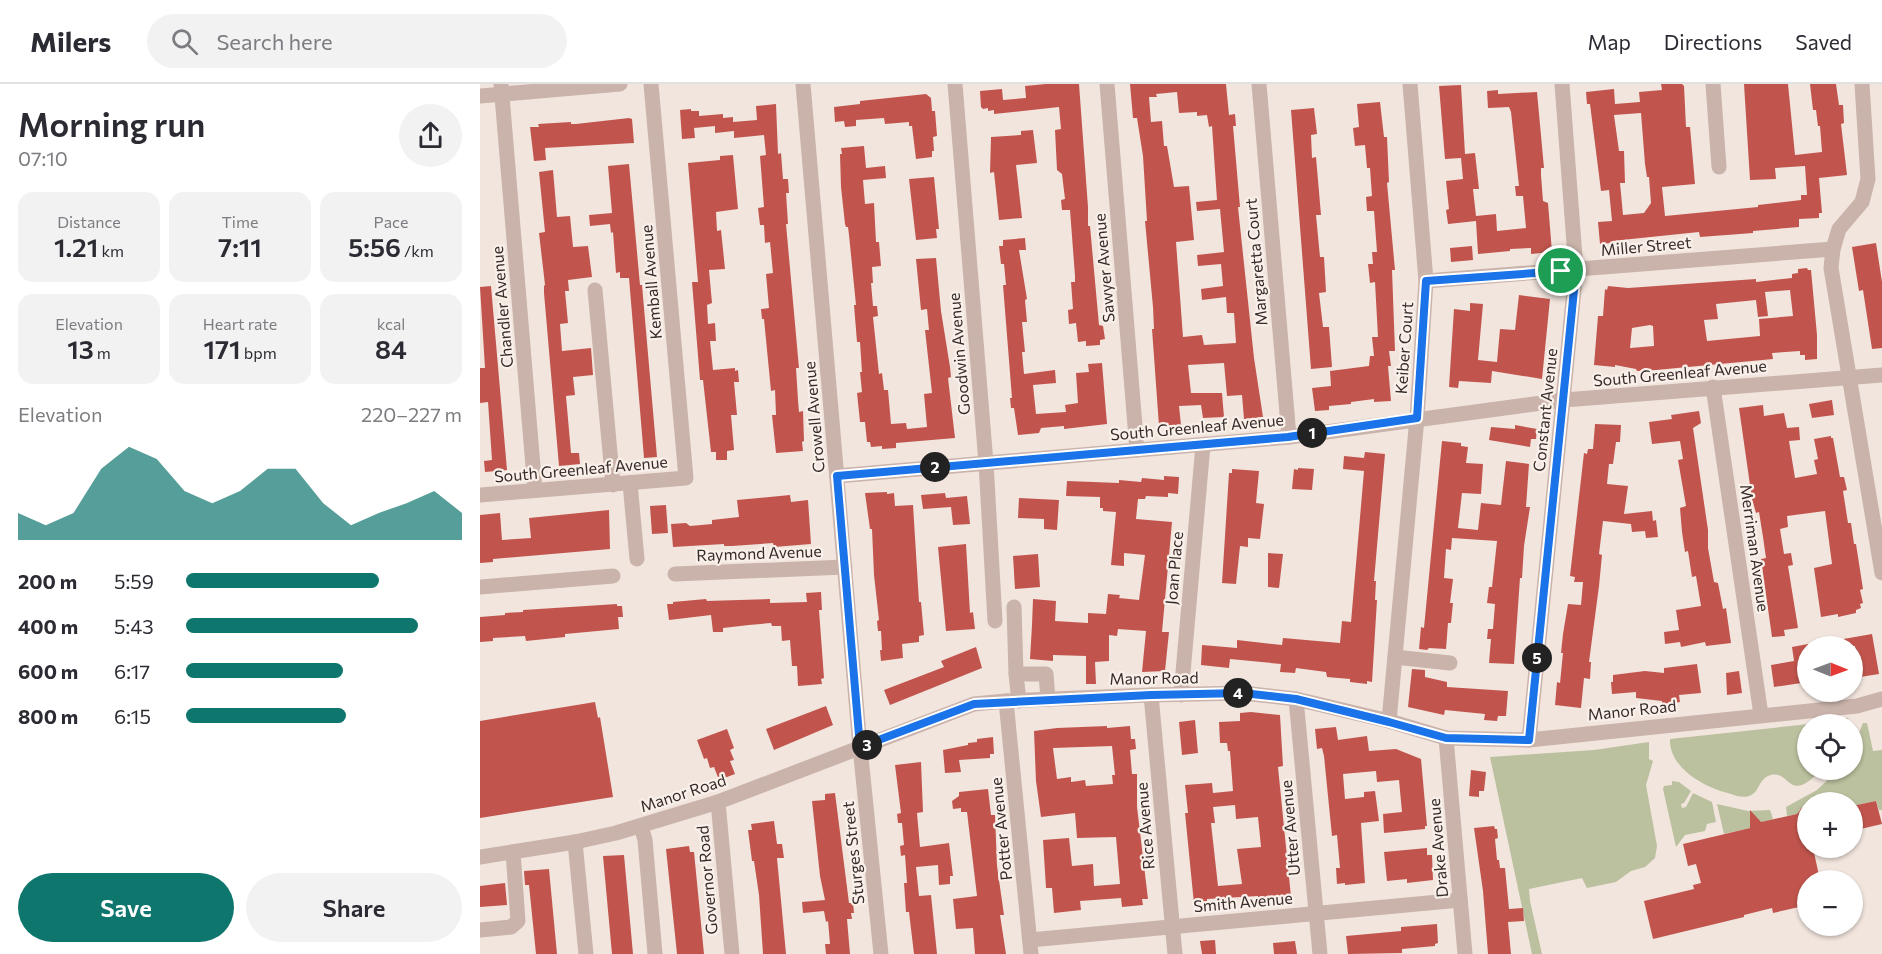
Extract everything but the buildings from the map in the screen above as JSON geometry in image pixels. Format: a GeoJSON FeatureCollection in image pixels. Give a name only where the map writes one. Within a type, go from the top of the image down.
{"type":"FeatureCollection","features":[{"type":"Feature","properties":{"kind":"street"},"geometry":{"type":"LineString","coordinates":[[480,96],[501,89],[620,84]]}},
{"type":"Feature","properties":{"kind":"street","name":"Kemball Avenue"},"geometry":{"type":"LineString","coordinates":[[651,84],[686,478]]}},
{"type":"Feature","properties":{"kind":"street","name":"Crowell Avenue"},"geometry":{"type":"LineString","coordinates":[[803,84],[860,747]]}},
{"type":"Feature","properties":{"kind":"street","name":"Goodwin Avenue"},"geometry":{"type":"LineString","coordinates":[[955,84],[986,463],[995,621]]}},
{"type":"Feature","properties":{"kind":"street","name":"Sawyer Avenue"},"geometry":{"type":"LineString","coordinates":[[1107,84],[1137,450]]}},
{"type":"Feature","properties":{"kind":"street","name":"Margaretta Court"},"geometry":{"type":"LineString","coordinates":[[1259,84],[1288,437]]}},
{"type":"Feature","properties":{"kind":"street","name":"Keiber Court"},"geometry":{"type":"LineString","coordinates":[[1389,722],[1417,418],[1426,281],[1410,84]]}},
{"type":"Feature","properties":{"kind":"street","name":"Constant Avenue"},"geometry":{"type":"LineString","coordinates":[[1529,740],[1576,270],[1562,84]]}},
{"type":"Feature","properties":{"kind":"street"},"geometry":{"type":"LineString","coordinates":[[1713,84],[1719,167]]}},
{"type":"Feature","properties":{"kind":"street"},"geometry":{"type":"LineString","coordinates":[[1862,84],[1873,141],[1868,179],[1862,202],[1839,229],[1833,249],[1832,268],[1882,573]]}},
{"type":"Feature","properties":{"kind":"street","name":"Chandler Avenue"},"geometry":{"type":"LineString","coordinates":[[501,89],[535,490]]}},
{"type":"Feature","properties":{"kind":"street","name":"Miller Street"},"geometry":{"type":"LineString","coordinates":[[1426,281],[1833,249]]}},
{"type":"Feature","properties":{"kind":"street"},"geometry":{"type":"LineString","coordinates":[[595,290],[613,485]]}},
{"type":"Feature","properties":{"kind":"street","name":"South Greenleaf Avenue"},"geometry":{"type":"LineString","coordinates":[[837,476],[1288,437],[1564,400],[1882,375]]}},
{"type":"Feature","properties":{"kind":"street","name":"Merriman Avenue"},"geometry":{"type":"LineString","coordinates":[[1713,387],[1761,714]]}},
{"type":"Feature","properties":{"kind":"street","name":"Joan Place"},"geometry":{"type":"LineString","coordinates":[[1181,695],[1203,445]]}},
{"type":"Feature","properties":{"kind":"street","name":"South Greenleaf Avenue"},"geometry":{"type":"LineString","coordinates":[[480,495],[686,478]]}},
{"type":"Feature","properties":{"kind":"street"},"geometry":{"type":"LineString","coordinates":[[630,483],[637,559]]}},
{"type":"Feature","properties":{"kind":"street","name":"Raymond Avenue"},"geometry":{"type":"LineString","coordinates":[[675,574],[845,567]]}},
{"type":"Feature","properties":{"kind":"street"},"geometry":{"type":"LineString","coordinates":[[480,587],[613,576]]}},
{"type":"Feature","properties":{"kind":"street","name":"Potter Avenue"},"geometry":{"type":"LineString","coordinates":[[1014,607],[1016,674],[1013,701],[1030,947]]}},
{"type":"Feature","properties":{"kind":"street"},"geometry":{"type":"LineString","coordinates":[[1395,657],[1450,663]]}},
{"type":"Feature","properties":{"kind":"street"},"geometry":{"type":"LineString","coordinates":[[1016,674],[1046,675],[1048,699]]}},
{"type":"Feature","properties":{"kind":"street","name":"Manor Road"},"geometry":{"type":"LineString","coordinates":[[480,857],[575,842],[641,826],[718,802],[974,704],[1048,699],[1243,693],[1296,699],[1446,738],[1529,740],[1761,714],[1857,706],[1882,699]]}},
{"type":"Feature","properties":{"kind":"street","name":"Rice Avenue"},"geometry":{"type":"LineString","coordinates":[[1151,695],[1175,954]]}},
{"type":"Feature","properties":{"kind":"street","name":"Utter Avenue"},"geometry":{"type":"LineString","coordinates":[[1296,699],[1320,954]]}},
{"type":"Feature","properties":{"kind":"street","name":"Drake Avenue"},"geometry":{"type":"LineString","coordinates":[[1446,738],[1466,954]]}},
{"type":"Feature","properties":{"kind":"street","name":"Sturges Street"},"geometry":{"type":"LineString","coordinates":[[860,747],[881,954]]}},
{"type":"Feature","properties":{"kind":"street","name":"Governor Road"},"geometry":{"type":"LineString","coordinates":[[718,802],[732,954]]}},
{"type":"Feature","properties":{"kind":"street"},"geometry":{"type":"LineString","coordinates":[[641,826],[645,840],[655,954]]}},
{"type":"Feature","properties":{"kind":"street"},"geometry":{"type":"LineString","coordinates":[[575,842],[586,954]]}},
{"type":"Feature","properties":{"kind":"street"},"geometry":{"type":"LineString","coordinates":[[480,930],[511,927],[518,921],[513,852]]}},
{"type":"Feature","properties":{"kind":"street","name":"Smith Avenue"},"geometry":{"type":"LineString","coordinates":[[1030,947],[1173,926],[1460,900]]}},
{"type":"Feature","properties":{"kind":"green space"},"geometry":{"type":"Polygon","coordinates":[[[1863,723],[1867,723],[1873,751],[1882,750],[1882,810],[1879,810],[1876,801],[1863,804],[1863,792],[1813,792],[1828,780],[1863,780],[1863,723]]]}},
{"type":"Feature","properties":{"kind":"green space"},"geometry":{"type":"Polygon","coordinates":[[[1797,725],[1797,780],[1810,780],[1796,786],[1783,777],[1771,775],[1764,779],[1753,794],[1747,797],[1737,796],[1700,782],[1682,768],[1671,750],[1670,739],[1797,725]]]}},
{"type":"Feature","properties":{"kind":"green space"},"geometry":{"type":"Polygon","coordinates":[[[1649,742],[1649,759],[1653,761],[1646,785],[1657,846],[1655,858],[1645,867],[1631,871],[1616,882],[1587,888],[1582,878],[1529,889],[1542,954],[1532,954],[1490,757],[1594,750],[1649,742]]]}},
{"type":"Feature","properties":{"kind":"green space"},"geometry":{"type":"Polygon","coordinates":[[[1672,781],[1679,782],[1691,791],[1681,804],[1682,808],[1686,807],[1693,793],[1712,802],[1716,822],[1707,824],[1705,831],[1685,835],[1676,847],[1663,789],[1664,786],[1672,785],[1672,781]]]}},
{"type":"Feature","properties":{"kind":"green space"},"geometry":{"type":"Polygon","coordinates":[[[1797,801],[1797,814],[1787,816],[1786,807],[1797,801]]]}},
{"type":"Feature","properties":{"kind":"green space"},"geometry":{"type":"Polygon","coordinates":[[[1717,804],[1748,811],[1770,810],[1773,819],[1759,823],[1750,820],[1754,827],[1724,834],[1717,804]]]}},
{"type":"Feature","properties":{"kind":"route"},"geometry":{"type":"LineString","coordinates":[[1576,270],[1529,740],[1446,738],[1296,699],[1243,693],[974,704],[860,747],[837,476],[1288,437],[1417,418],[1426,281],[1561,271],[1576,270]]}}]}
